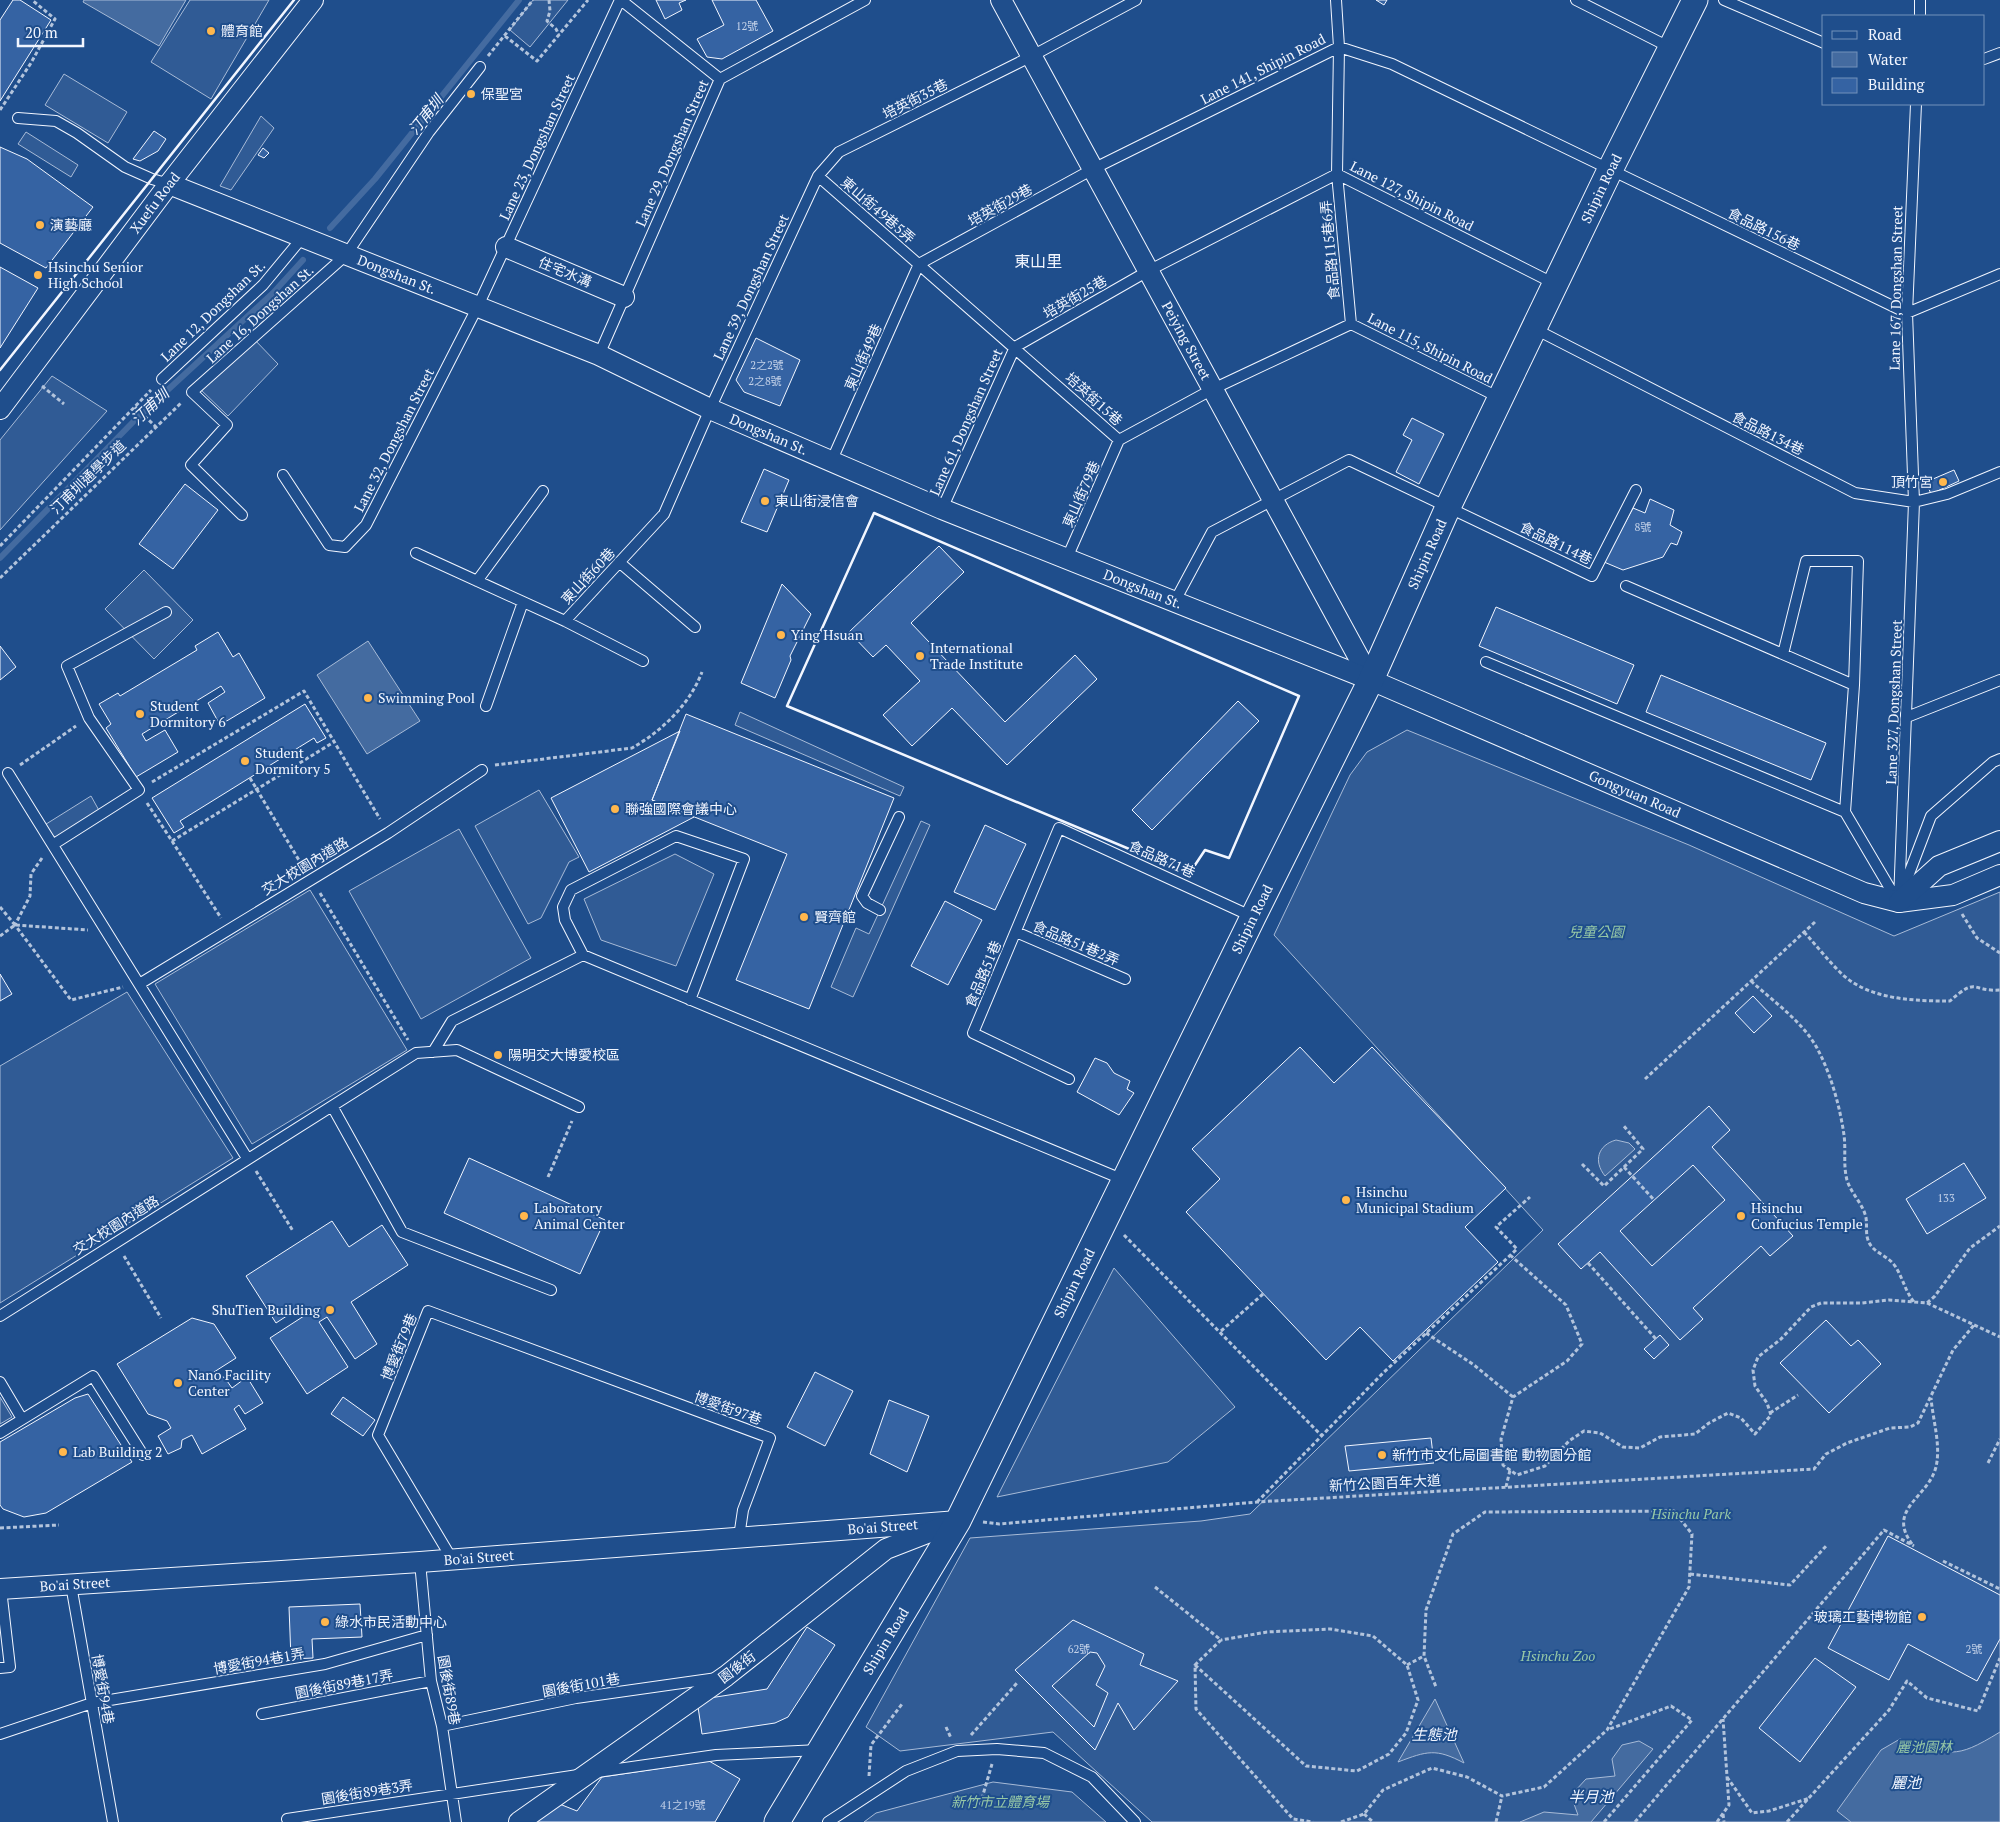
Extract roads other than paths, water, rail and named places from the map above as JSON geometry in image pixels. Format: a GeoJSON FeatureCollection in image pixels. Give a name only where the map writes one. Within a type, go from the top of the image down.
{"type":"FeatureCollection","features":[{"type":"Feature","properties":{"kind":"street","name":"Xuefu Road"},"geometry":{"type":"LineString","coordinates":[[2,401],[26,373],[169,184],[313,0]]}},
{"type":"Feature","properties":{"kind":"street","name":"Peiying Street"},"geometry":{"type":"LineString","coordinates":[[1001,0],[1371,680]]}},
{"type":"Feature","properties":{"kind":"street","name":"Shipin Road"},"geometry":{"type":"LineString","coordinates":[[777,1822],[958,1521],[1371,680],[1448,506],[1610,170],[1695,0]]}},
{"type":"Feature","properties":{"kind":"street","name":"Dongshan St."},"geometry":{"type":"LineString","coordinates":[[169,184],[599,355],[710,409],[942,510],[1371,680]]}},
{"type":"Feature","properties":{"kind":"street","name":"住宅水溝"},"geometry":{"type":"LineString","coordinates":[[506,246],[624,297]]}},
{"type":"Feature","properties":{"kind":"street","name":"Gongyuan Road"},"geometry":{"type":"LineString","coordinates":[[1371,680],[1864,893],[1899,902],[1953,895],[2000,874]]}},
{"type":"Feature","properties":{"kind":"street"},"geometry":{"type":"LineString","coordinates":[[1899,902],[1939,866],[2000,841]]}},
{"type":"Feature","properties":{"kind":"street","name":"Bo'ai Street"},"geometry":{"type":"LineString","coordinates":[[0,1589],[420,1562],[958,1521]]}},
{"type":"Feature","properties":{"kind":"street","name":"園後街"},"geometry":{"type":"LineString","coordinates":[[519,1822],[726,1676],[886,1549],[958,1521]]}},
{"type":"Feature","properties":{"kind":"lane","name":"Lane 29, Dongshan Street"},"geometry":{"type":"LineString","coordinates":[[599,355],[720,79],[620,0]]}},
{"type":"Feature","properties":{"kind":"lane","name":"Lane 23, Dongshan Street"},"geometry":{"type":"LineString","coordinates":[[478,306],[620,0]]}},
{"type":"Feature","properties":{"kind":"lane"},"geometry":{"type":"LineString","coordinates":[[720,79],[865,0]]}},
{"type":"Feature","properties":{"kind":"lane","name":"培英街35巷"},"geometry":{"type":"LineString","coordinates":[[818,176],[839,152],[1032,56],[1136,0]]}},
{"type":"Feature","properties":{"kind":"lane","name":"食品路115巷6弄"},"geometry":{"type":"LineString","coordinates":[[1336,0],[1339,47],[1338,174],[1351,324]]}},
{"type":"Feature","properties":{"kind":"lane"},"geometry":{"type":"LineString","coordinates":[[1576,0],[1672,48]]}},
{"type":"Feature","properties":{"kind":"lane"},"geometry":{"type":"LineString","coordinates":[[1724,0],[1822,42]]}},
{"type":"Feature","properties":{"kind":"lane"},"geometry":{"type":"LineString","coordinates":[[1920,0],[1920,15]]}},
{"type":"Feature","properties":{"kind":"lane","name":"Lane 141, Shipin Road"},"geometry":{"type":"LineString","coordinates":[[1093,169],[1339,47],[1392,64],[1610,170]]}},
{"type":"Feature","properties":{"kind":"lane"},"geometry":{"type":"LineString","coordinates":[[1985,59],[2000,53]]}},
{"type":"Feature","properties":{"kind":"lane","name":"Lane 16, Dongshan St."},"geometry":{"type":"LineString","coordinates":[[242,515],[191,465],[227,425],[192,392],[346,255],[429,132],[480,67]]}},
{"type":"Feature","properties":{"kind":"lane","name":"Lane 167, Dongshan Street"},"geometry":{"type":"LineString","coordinates":[[1914,502],[1907,313],[1916,105]]}},
{"type":"Feature","properties":{"kind":"lane"},"geometry":{"type":"LineString","coordinates":[[18,118],[56,121],[77,133],[125,167],[169,184]]}},
{"type":"Feature","properties":{"kind":"lane","name":"培英街29巷"},"geometry":{"type":"LineString","coordinates":[[919,264],[1093,169]]}},
{"type":"Feature","properties":{"kind":"lane","name":"食品路156巷"},"geometry":{"type":"LineString","coordinates":[[1610,170],[1907,313]]}},
{"type":"Feature","properties":{"kind":"lane","name":"Lane 127, Shipin Road"},"geometry":{"type":"LineString","coordinates":[[1148,271],[1338,174],[1556,284]]}},
{"type":"Feature","properties":{"kind":"lane","name":"東山街49巷5弄"},"geometry":{"type":"LineString","coordinates":[[818,176],[1015,347]]}},
{"type":"Feature","properties":{"kind":"lane","name":"Lane 39, Dongshan Street"},"geometry":{"type":"LineString","coordinates":[[710,409],[818,176]]}},
{"type":"Feature","properties":{"kind":"lane","name":"Lane 12, Dongshan St."},"geometry":{"type":"LineString","coordinates":[[162,379],[263,286],[302,238]]}},
{"type":"Feature","properties":{"kind":"lane","name":"東山街49巷"},"geometry":{"type":"LineString","coordinates":[[831,462],[919,264]]}},
{"type":"Feature","properties":{"kind":"lane","name":"培英街25巷"},"geometry":{"type":"LineString","coordinates":[[1015,347],[1148,271]]}},
{"type":"Feature","properties":{"kind":"lane"},"geometry":{"type":"LineString","coordinates":[[1907,313],[2000,274]]}},
{"type":"Feature","properties":{"kind":"lane","name":"Lane 32, Dongshan Street"},"geometry":{"type":"LineString","coordinates":[[283,476],[329,545],[345,547],[366,525],[478,306]]}},
{"type":"Feature","properties":{"kind":"lane","name":"Lane 115, Shipin Road"},"geometry":{"type":"LineString","coordinates":[[1213,390],[1351,324],[1500,398]]}},
{"type":"Feature","properties":{"kind":"lane","name":"食品路134巷"},"geometry":{"type":"LineString","coordinates":[[1535,329],[1855,493],[1914,502],[1947,494],[2000,472]]}},
{"type":"Feature","properties":{"kind":"lane","name":"培英街15巷"},"geometry":{"type":"LineString","coordinates":[[1015,347],[1119,440],[1213,390]]}},
{"type":"Feature","properties":{"kind":"lane","name":"Lane 61, Dongshan Street"},"geometry":{"type":"LineString","coordinates":[[942,510],[1015,347]]}},
{"type":"Feature","properties":{"kind":"lane","name":"東山街60巷"},"geometry":{"type":"LineString","coordinates":[[416,553],[565,621],[664,514],[710,409]]}},
{"type":"Feature","properties":{"kind":"lane","name":"東山街79巷"},"geometry":{"type":"LineString","coordinates":[[1067,558],[1119,440]]}},
{"type":"Feature","properties":{"kind":"lane"},"geometry":{"type":"LineString","coordinates":[[1175,601],[1212,532],[1349,460],[1448,506]]}},
{"type":"Feature","properties":{"kind":"lane","name":"食品路114巷"},"geometry":{"type":"LineString","coordinates":[[1448,506],[1592,576],[1636,490]]}},
{"type":"Feature","properties":{"kind":"lane"},"geometry":{"type":"LineString","coordinates":[[477,581],[543,491]]}},
{"type":"Feature","properties":{"kind":"lane","name":"Lane 327, Dongshan Street"},"geometry":{"type":"LineString","coordinates":[[1899,902],[1908,717],[1914,502]]}},
{"type":"Feature","properties":{"kind":"lane"},"geometry":{"type":"LineString","coordinates":[[1783,654],[1806,561],[1858,562],[1854,685],[1845,812],[1899,902]]}},
{"type":"Feature","properties":{"kind":"lane"},"geometry":{"type":"LineString","coordinates":[[620,562],[695,627]]}},
{"type":"Feature","properties":{"kind":"lane"},"geometry":{"type":"LineString","coordinates":[[1626,586],[1854,685]]}},
{"type":"Feature","properties":{"kind":"lane"},"geometry":{"type":"LineString","coordinates":[[486,706],[523,602]]}},
{"type":"Feature","properties":{"kind":"lane"},"geometry":{"type":"LineString","coordinates":[[54,844],[139,790],[89,718],[67,666],[166,612]]}},
{"type":"Feature","properties":{"kind":"lane"},"geometry":{"type":"LineString","coordinates":[[565,621],[643,661]]}},
{"type":"Feature","properties":{"kind":"lane"},"geometry":{"type":"LineString","coordinates":[[1486,662],[1845,812]]}},
{"type":"Feature","properties":{"kind":"lane"},"geometry":{"type":"LineString","coordinates":[[1908,717],[2000,680]]}},
{"type":"Feature","properties":{"kind":"lane"},"geometry":{"type":"LineString","coordinates":[[1899,902],[1931,816],[1993,762],[2000,759]]}},
{"type":"Feature","properties":{"kind":"lane","name":"交大校園內道路"},"geometry":{"type":"LineString","coordinates":[[141,983],[388,832],[482,770]]}},
{"type":"Feature","properties":{"kind":"lane"},"geometry":{"type":"LineString","coordinates":[[8,773],[141,983],[247,1158]]}},
{"type":"Feature","properties":{"kind":"lane"},"geometry":{"type":"LineString","coordinates":[[880,910],[867,903],[862,896],[899,817]]}},
{"type":"Feature","properties":{"kind":"lane","name":"食品路71巷"},"geometry":{"type":"LineString","coordinates":[[1059,828],[1253,917]]}},
{"type":"Feature","properties":{"kind":"lane","name":"食品路51巷"},"geometry":{"type":"LineString","coordinates":[[1059,828],[973,1032],[1069,1079]]}},
{"type":"Feature","properties":{"kind":"lane"},"geometry":{"type":"LineString","coordinates":[[690,1000],[744,859],[676,836],[571,890],[562,907],[565,920],[583,955],[690,1000],[1124,1180]]}},
{"type":"Feature","properties":{"kind":"lane","name":"食品路51巷2弄"},"geometry":{"type":"LineString","coordinates":[[1016,932],[1125,979]]}},
{"type":"Feature","properties":{"kind":"lane"},"geometry":{"type":"LineString","coordinates":[[433,1052],[452,1021],[583,955]]}},
{"type":"Feature","properties":{"kind":"lane","name":"交大校園內道路"},"geometry":{"type":"LineString","coordinates":[[0,1316],[247,1158],[416,1053],[457,1050],[579,1107]]}},
{"type":"Feature","properties":{"kind":"lane"},"geometry":{"type":"LineString","coordinates":[[332,1106],[402,1232],[551,1290]]}},
{"type":"Feature","properties":{"kind":"lane","name":"博愛街79巷"},"geometry":{"type":"LineString","coordinates":[[452,1559],[378,1435],[428,1311],[606,1378]]}},
{"type":"Feature","properties":{"kind":"lane"},"geometry":{"type":"LineString","coordinates":[[0,1433],[93,1376],[143,1455]]}},
{"type":"Feature","properties":{"kind":"lane","name":"博愛街97巷"},"geometry":{"type":"LineString","coordinates":[[606,1378],[770,1438],[743,1510],[739,1537]]}},
{"type":"Feature","properties":{"kind":"lane"},"geometry":{"type":"LineString","coordinates":[[0,1382],[22,1419]]}},
{"type":"Feature","properties":{"kind":"lane","name":"園後街89巷"},"geometry":{"type":"LineString","coordinates":[[420,1562],[431,1680],[442,1726],[456,1822]]}},
{"type":"Feature","properties":{"kind":"lane","name":"博愛街94巷"},"geometry":{"type":"LineString","coordinates":[[71,1585],[113,1822]]}},
{"type":"Feature","properties":{"kind":"lane"},"geometry":{"type":"LineString","coordinates":[[0,1589],[10,1667],[0,1668]]}},
{"type":"Feature","properties":{"kind":"lane","name":"博愛街94巷1弄"},"geometry":{"type":"LineString","coordinates":[[0,1734],[92,1703],[325,1664],[427,1635]]}},
{"type":"Feature","properties":{"kind":"lane","name":"園後街101巷"},"geometry":{"type":"LineString","coordinates":[[442,1726],[576,1698],[726,1676]]}},
{"type":"Feature","properties":{"kind":"lane","name":"園後街89巷17弄"},"geometry":{"type":"LineString","coordinates":[[262,1714],[431,1680]]}},
{"type":"Feature","properties":{"kind":"lane","name":"園後街89巷3弄"},"geometry":{"type":"LineString","coordinates":[[287,1819],[451,1793],[716,1755],[822,1750]]}},
{"type":"Feature","properties":{"kind":"lane"},"geometry":{"type":"LineString","coordinates":[[828,1822],[906,1771],[957,1752],[997,1750],[1044,1753],[1092,1776],[1135,1822]]}},
{"type":"Feature","properties":{"kind":"water"},"geometry":{"type":"Polygon","coordinates":[[[84,0],[186,0],[159,46],[83,2],[84,0]]]}},
{"type":"Feature","properties":{"kind":"water","name":"Swimming Pool"},"geometry":{"type":"Polygon","coordinates":[[[368,641],[420,721],[367,754],[317,675],[368,641]]]}},
{"type":"Feature","properties":{"kind":"water"},"geometry":{"type":"Polygon","coordinates":[[[1616,1140],[1629,1143],[1635,1149],[1605,1176],[1599,1165],[1599,1154],[1605,1146],[1616,1140]]]}},
{"type":"Feature","properties":{"kind":"water","name":"生態池"},"geometry":{"type":"Polygon","coordinates":[[[1435,1699],[1464,1763],[1438,1753],[1417,1755],[1398,1762],[1435,1699]]]}},
{"type":"Feature","properties":{"kind":"water","name":"麗池"},"geometry":{"type":"Polygon","coordinates":[[[2000,1732],[2000,1822],[1851,1822],[1837,1811],[1881,1750],[1900,1739],[1952,1752],[1972,1747],[2000,1732]]]}},
{"type":"Feature","properties":{"kind":"water","name":"半月池"},"geometry":{"type":"Polygon","coordinates":[[[1639,1741],[1653,1749],[1591,1822],[1520,1822],[1544,1812],[1578,1815],[1574,1804],[1575,1791],[1586,1779],[1615,1776],[1612,1759],[1622,1745],[1639,1741]]]}},
{"type":"Feature","properties":{"kind":"waterway","name":"汀甫圳"},"geometry":{"type":"LineString","coordinates":[[330,228],[375,179],[519,0]]}},
{"type":"Feature","properties":{"kind":"waterway","name":"汀甫圳"},"geometry":{"type":"LineString","coordinates":[[0,558],[134,421],[273,293],[303,260]]}},
{"type":"Feature","properties":{"kind":"place","name":"體育館"},"geometry":{"type":"Point","coordinates":[211,31]}},
{"type":"Feature","properties":{"kind":"place","name":"保聖宮"},"geometry":{"type":"Point","coordinates":[471,94]}},
{"type":"Feature","properties":{"kind":"place","name":"演藝廳"},"geometry":{"type":"Point","coordinates":[40,225]}},
{"type":"Feature","properties":{"kind":"place","name":"Hsinchu Senior High School"},"geometry":{"type":"Point","coordinates":[38,275]}},
{"type":"Feature","properties":{"kind":"place","name":"頂竹宮"},"geometry":{"type":"Point","coordinates":[1943,482]}},
{"type":"Feature","properties":{"kind":"place","name":"東山街浸信會"},"geometry":{"type":"Point","coordinates":[765,501]}},
{"type":"Feature","properties":{"kind":"place","name":"Ying Hsuan"},"geometry":{"type":"Point","coordinates":[781,635]}},
{"type":"Feature","properties":{"kind":"place","name":"International Trade Institute"},"geometry":{"type":"Point","coordinates":[920,656]}},
{"type":"Feature","properties":{"kind":"place","name":"Swimming Pool"},"geometry":{"type":"Point","coordinates":[368,698]}},
{"type":"Feature","properties":{"kind":"place","name":"Student Dormitory 6"},"geometry":{"type":"Point","coordinates":[140,714]}},
{"type":"Feature","properties":{"kind":"place","name":"Student Dormitory 5"},"geometry":{"type":"Point","coordinates":[245,761]}},
{"type":"Feature","properties":{"kind":"place","name":"聯強國際會議中心"},"geometry":{"type":"Point","coordinates":[615,809]}},
{"type":"Feature","properties":{"kind":"place","name":"賢齊館"},"geometry":{"type":"Point","coordinates":[804,917]}},
{"type":"Feature","properties":{"kind":"place","name":"陽明交大博愛校區"},"geometry":{"type":"Point","coordinates":[498,1055]}},
{"type":"Feature","properties":{"kind":"place","name":"Hsinchu Municipal Stadium"},"geometry":{"type":"Point","coordinates":[1346,1200]}},
{"type":"Feature","properties":{"kind":"place","name":"Laboratory Animal Center"},"geometry":{"type":"Point","coordinates":[524,1216]}},
{"type":"Feature","properties":{"kind":"place","name":"Hsinchu Confucius Temple"},"geometry":{"type":"Point","coordinates":[1741,1216]}},
{"type":"Feature","properties":{"kind":"place","name":"ShuTien Building"},"geometry":{"type":"Point","coordinates":[330,1310]}},
{"type":"Feature","properties":{"kind":"place","name":"Nano Facility Center"},"geometry":{"type":"Point","coordinates":[178,1383]}},
{"type":"Feature","properties":{"kind":"place","name":"Lab Building 2"},"geometry":{"type":"Point","coordinates":[63,1452]}},
{"type":"Feature","properties":{"kind":"place","name":"新竹市文化局圖書館 動物園分館"},"geometry":{"type":"Point","coordinates":[1382,1455]}},
{"type":"Feature","properties":{"kind":"place","name":"玻璃工藝博物館"},"geometry":{"type":"Point","coordinates":[1922,1617]}},
{"type":"Feature","properties":{"kind":"place","name":"綠水市民活動中心"},"geometry":{"type":"Point","coordinates":[325,1622]}},
{"type":"Feature","properties":{"kind":"district","name":"東山里"},"geometry":{"type":"Point","coordinates":[1038,261]}},
{"type":"Feature","properties":{"kind":"park label","name":"兒童公園"},"geometry":{"type":"Point","coordinates":[1596,932]}},
{"type":"Feature","properties":{"kind":"park label","name":"Hsinchu Park"},"geometry":{"type":"Point","coordinates":[1691,1514]}},
{"type":"Feature","properties":{"kind":"park label","name":"Hsinchu Zoo"},"geometry":{"type":"Point","coordinates":[1558,1656]}},
{"type":"Feature","properties":{"kind":"park label","name":"麗池園林"},"geometry":{"type":"Point","coordinates":[1924,1747]}},
{"type":"Feature","properties":{"kind":"park label","name":"新竹市立體育場"},"geometry":{"type":"Point","coordinates":[1000,1802]}}]}
